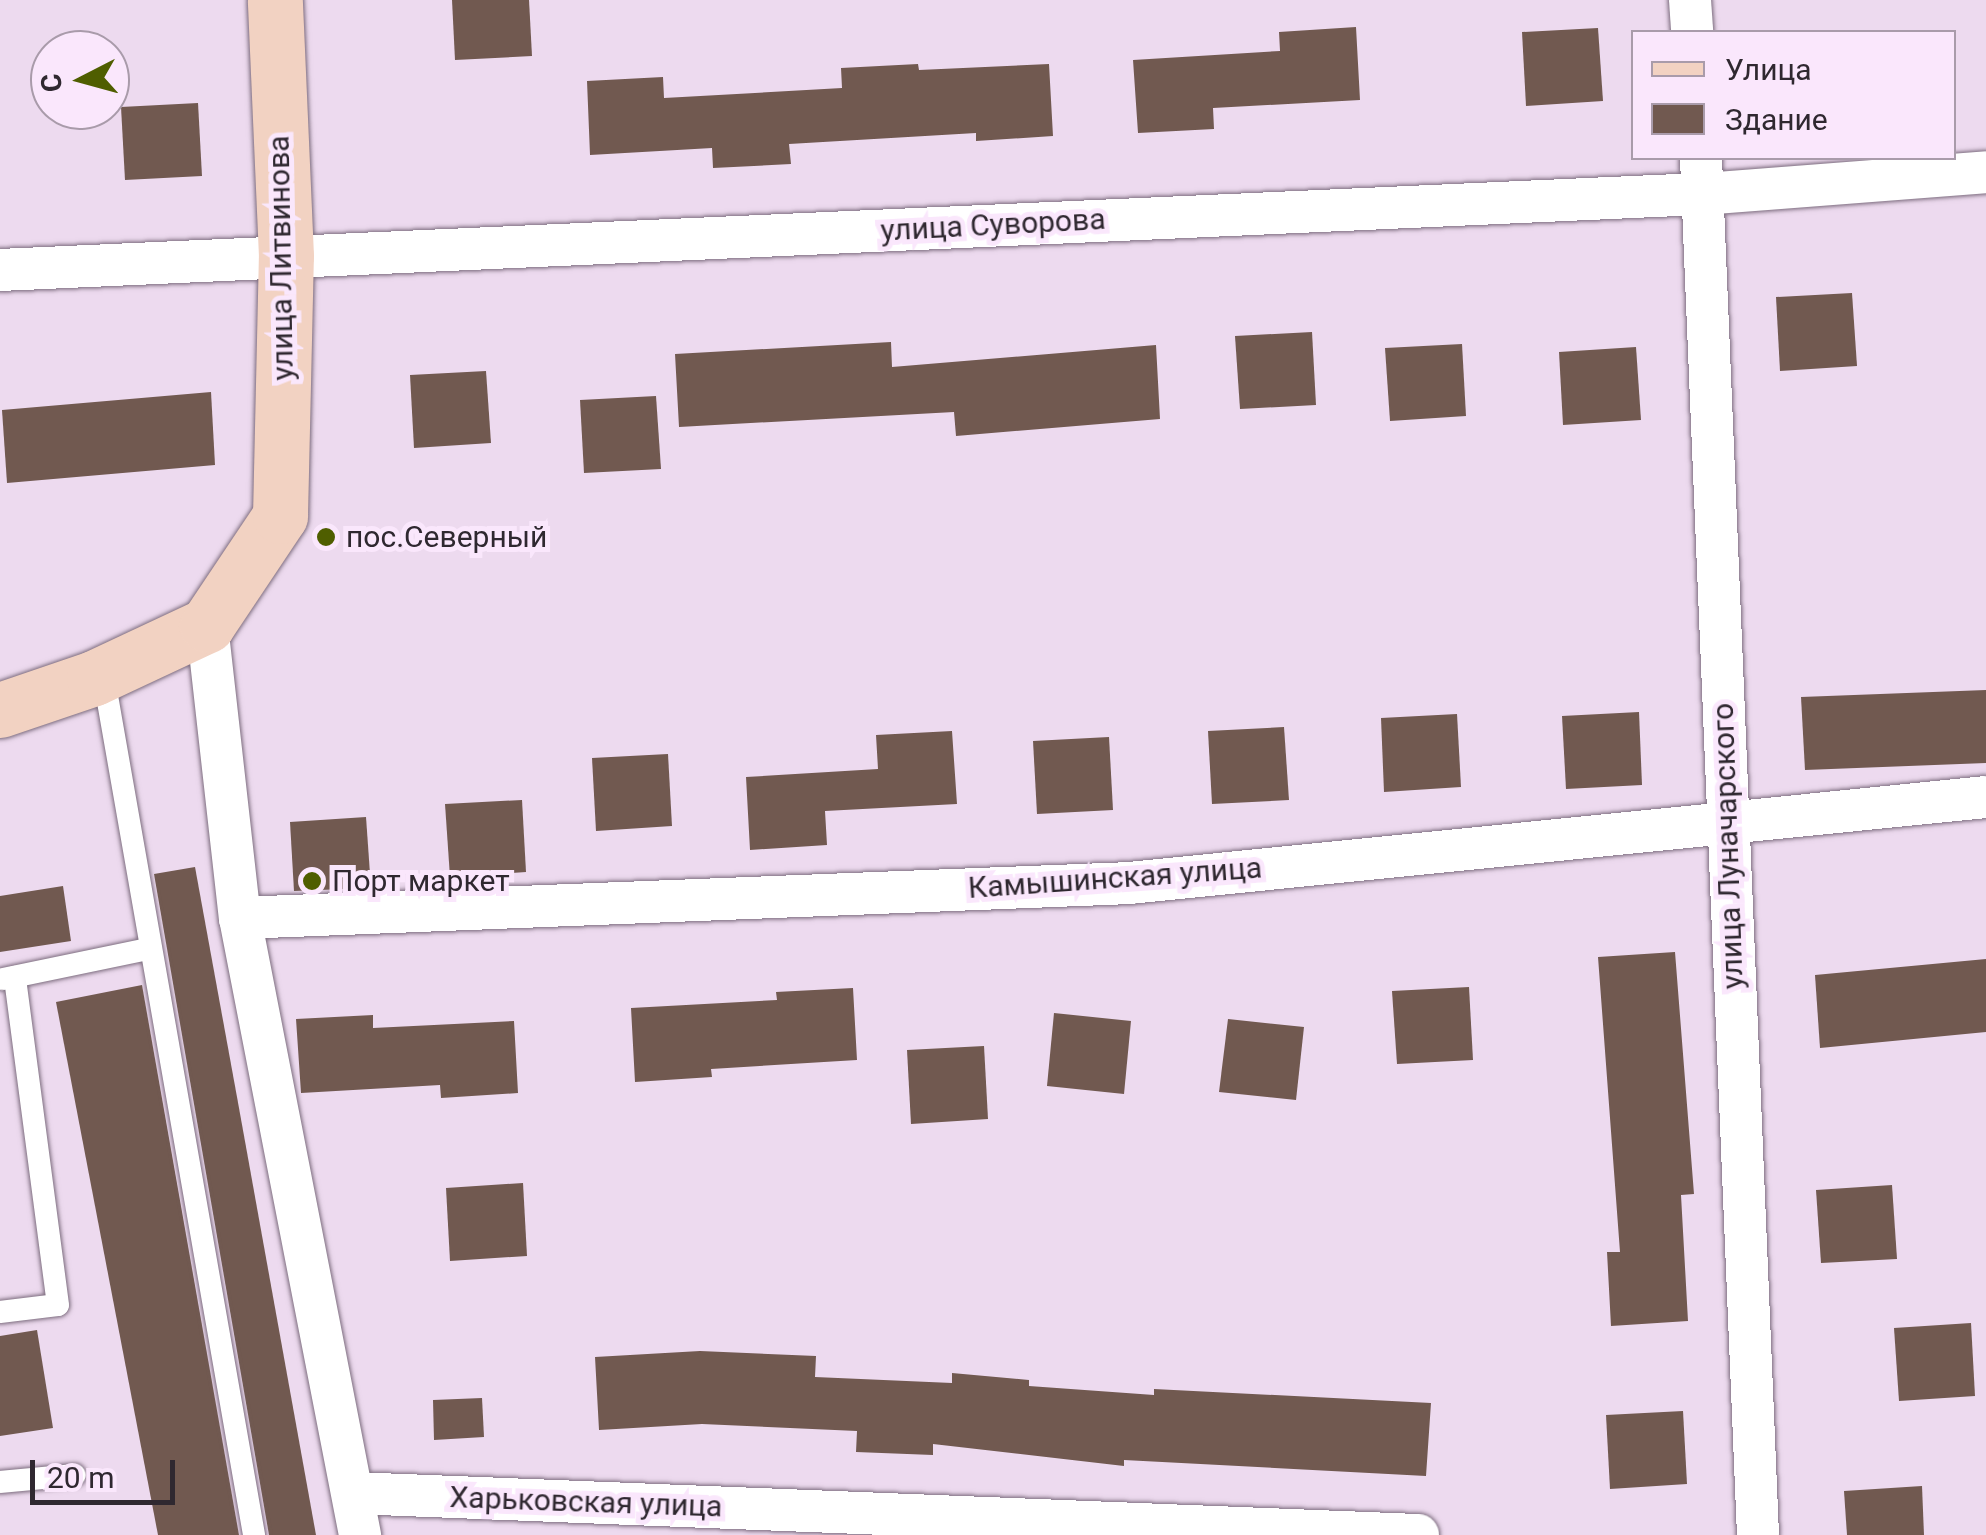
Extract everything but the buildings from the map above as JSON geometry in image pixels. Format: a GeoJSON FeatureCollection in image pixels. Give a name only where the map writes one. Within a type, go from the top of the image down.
{"type":"FeatureCollection","features":[{"type":"Feature","properties":{"kind":"street","name":"улица Литвинова"},"geometry":{"type":"LineString","coordinates":[[207,625],[280,516],[286,256],[275,0]]}},
{"type":"Feature","properties":{"kind":"street"},"geometry":{"type":"LineString","coordinates":[[1690,0],[1692,30]]}},
{"type":"Feature","properties":{"kind":"street","name":"улица Суворова"},"geometry":{"type":"LineString","coordinates":[[0,270],[1702,176],[1986,172]]}},
{"type":"Feature","properties":{"kind":"street","name":"улица Луначарского"},"geometry":{"type":"LineString","coordinates":[[1702,176],[1758,1535]]}},
{"type":"Feature","properties":{"kind":"street"},"geometry":{"type":"LineString","coordinates":[[0,710],[103,673],[207,625],[240,918],[360,1535]]}},
{"type":"Feature","properties":{"kind":"street","name":"Камышинская улица"},"geometry":{"type":"LineString","coordinates":[[240,918],[1129,883],[1726,819],[1986,797]]}},
{"type":"Feature","properties":{"kind":"street","name":"Харьковская улица"},"geometry":{"type":"LineString","coordinates":[[353,1493],[1418,1535]]}},
{"type":"Feature","properties":{"kind":"lane"},"geometry":{"type":"LineString","coordinates":[[103,673],[148,950],[254,1535]]}},
{"type":"Feature","properties":{"kind":"lane"},"geometry":{"type":"LineString","coordinates":[[0,1312],[58,1305],[8,979],[148,950]]}},
{"type":"Feature","properties":{"kind":"lane"},"geometry":{"type":"LineString","coordinates":[[0,1482],[76,1475]]}},
{"type":"Feature","properties":{"kind":"place","name":"пос.Северный"},"geometry":{"type":"Point","coordinates":[326,537]}},
{"type":"Feature","properties":{"kind":"place","name":"Порт маркет"},"geometry":{"type":"Point","coordinates":[312,881]}}]}
